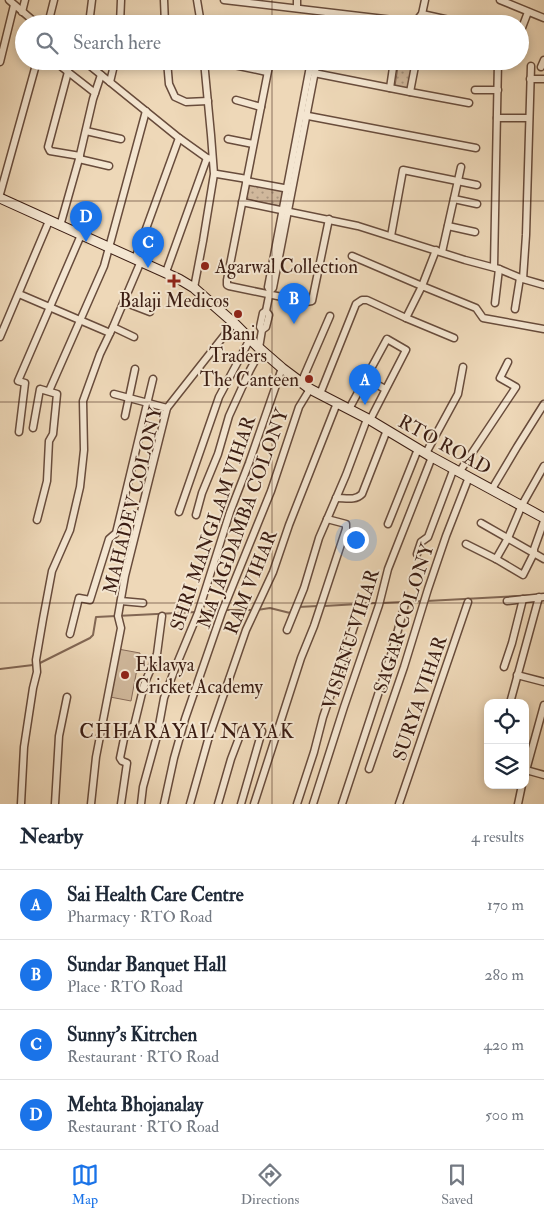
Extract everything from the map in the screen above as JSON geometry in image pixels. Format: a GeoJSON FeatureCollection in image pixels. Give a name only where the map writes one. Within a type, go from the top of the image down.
{"type":"FeatureCollection","features":[{"type":"Feature","properties":{"kind":"street"},"geometry":{"type":"LineString","coordinates":[[22,12],[25,0]]}},
{"type":"Feature","properties":{"kind":"street"},"geometry":{"type":"LineString","coordinates":[[50,15],[54,0]]}},
{"type":"Feature","properties":{"kind":"street"},"geometry":{"type":"LineString","coordinates":[[90,15],[92,0]]}},
{"type":"Feature","properties":{"kind":"street"},"geometry":{"type":"LineString","coordinates":[[120,15],[121,0]]}},
{"type":"Feature","properties":{"kind":"street"},"geometry":{"type":"LineString","coordinates":[[164,0],[165,15]]}},
{"type":"Feature","properties":{"kind":"street"},"geometry":{"type":"LineString","coordinates":[[197,0],[200,15]]}},
{"type":"Feature","properties":{"kind":"street"},"geometry":{"type":"LineString","coordinates":[[224,0],[265,2],[354,15]]}},
{"type":"Feature","properties":{"kind":"street"},"geometry":{"type":"LineString","coordinates":[[297,0],[297,8]]}},
{"type":"Feature","properties":{"kind":"street"},"geometry":{"type":"LineString","coordinates":[[425,0],[422,14],[426,15]]}},
{"type":"Feature","properties":{"kind":"street"},"geometry":{"type":"LineString","coordinates":[[500,0],[544,18]]}},
{"type":"Feature","properties":{"kind":"street"},"geometry":{"type":"LineString","coordinates":[[11,2],[26,15]]}},
{"type":"Feature","properties":{"kind":"street"},"geometry":{"type":"LineString","coordinates":[[0,62],[11,2]]}},
{"type":"Feature","properties":{"kind":"street"},"geometry":{"type":"LineString","coordinates":[[541,67],[544,60]]}},
{"type":"Feature","properties":{"kind":"street"},"geometry":{"type":"LineString","coordinates":[[515,309],[521,279],[526,235],[530,66]]}},
{"type":"Feature","properties":{"kind":"street"},"geometry":{"type":"LineString","coordinates":[[0,194],[34,70]]}},
{"type":"Feature","properties":{"kind":"street"},"geometry":{"type":"LineString","coordinates":[[65,70],[95,93]]}},
{"type":"Feature","properties":{"kind":"street"},"geometry":{"type":"LineString","coordinates":[[95,70],[179,138],[210,159]]}},
{"type":"Feature","properties":{"kind":"street"},"geometry":{"type":"LineString","coordinates":[[110,82],[113,70]]}},
{"type":"Feature","properties":{"kind":"street"},"geometry":{"type":"LineString","coordinates":[[168,70],[169,84],[175,97],[186,102],[208,101]]}},
{"type":"Feature","properties":{"kind":"street"},"geometry":{"type":"LineString","coordinates":[[194,288],[214,174],[210,159],[205,70]]}},
{"type":"Feature","properties":{"kind":"street"},"geometry":{"type":"LineString","coordinates":[[258,70],[267,72],[227,284],[270,292],[306,302],[312,301],[328,219]]}},
{"type":"Feature","properties":{"kind":"street"},"geometry":{"type":"LineString","coordinates":[[304,115],[310,70]]}},
{"type":"Feature","properties":{"kind":"street"},"geometry":{"type":"LineString","coordinates":[[196,515],[202,493],[218,454],[229,416],[260,349],[262,330],[266,328],[264,322],[269,315],[266,311],[270,292],[274,288],[285,210],[315,70]]}},
{"type":"Feature","properties":{"kind":"street"},"geometry":{"type":"LineString","coordinates":[[390,88],[393,70]]}},
{"type":"Feature","properties":{"kind":"street"},"geometry":{"type":"LineString","coordinates":[[410,92],[414,70]]}},
{"type":"Feature","properties":{"kind":"street"},"geometry":{"type":"LineString","coordinates":[[495,303],[498,70]]}},
{"type":"Feature","properties":{"kind":"street"},"geometry":{"type":"LineString","coordinates":[[68,72],[48,147],[50,151],[109,166]]}},
{"type":"Feature","properties":{"kind":"street"},"geometry":{"type":"LineString","coordinates":[[314,73],[469,103]]}},
{"type":"Feature","properties":{"kind":"street"},"geometry":{"type":"LineString","coordinates":[[60,226],[101,75]]}},
{"type":"Feature","properties":{"kind":"street"},"geometry":{"type":"LineString","coordinates":[[530,79],[544,79]]}},
{"type":"Feature","properties":{"kind":"street"},"geometry":{"type":"LineString","coordinates":[[475,90],[498,90]]}},
{"type":"Feature","properties":{"kind":"street"},"geometry":{"type":"LineString","coordinates":[[236,100],[260,107]]}},
{"type":"Feature","properties":{"kind":"street"},"geometry":{"type":"LineString","coordinates":[[49,391],[104,266],[146,111]]}},
{"type":"Feature","properties":{"kind":"street"},"geometry":{"type":"LineString","coordinates":[[304,115],[476,148]]}},
{"type":"Feature","properties":{"kind":"street"},"geometry":{"type":"LineString","coordinates":[[497,118],[529,118]]}},
{"type":"Feature","properties":{"kind":"street"},"geometry":{"type":"LineString","coordinates":[[86,131],[121,138]]}},
{"type":"Feature","properties":{"kind":"street"},"geometry":{"type":"LineString","coordinates":[[21,804],[24,747],[43,619],[52,572],[70,530],[80,486],[84,450],[83,400],[100,354],[124,302],[179,138]]}},
{"type":"Feature","properties":{"kind":"street"},"geometry":{"type":"LineString","coordinates":[[228,139],[253,144]]}},
{"type":"Feature","properties":{"kind":"street"},"geometry":{"type":"LineString","coordinates":[[166,272],[210,159]]}},
{"type":"Feature","properties":{"kind":"street"},"geometry":{"type":"LineString","coordinates":[[406,318],[439,251],[448,226],[461,168]]}},
{"type":"Feature","properties":{"kind":"street"},"geometry":{"type":"LineString","coordinates":[[391,236],[403,170],[477,185]]}},
{"type":"Feature","properties":{"kind":"street"},"geometry":{"type":"LineString","coordinates":[[217,174],[289,189]]}},
{"type":"Feature","properties":{"kind":"street","name":"RTO ROAD"},"geometry":{"type":"LineString","coordinates":[[0,198],[179,279],[194,288],[260,349],[310,389],[522,505],[544,520]]}},
{"type":"Feature","properties":{"kind":"street"},"geometry":{"type":"LineString","coordinates":[[454,199],[477,204]]}},
{"type":"Feature","properties":{"kind":"street"},"geometry":{"type":"LineString","coordinates":[[242,202],[358,226],[496,268],[521,279],[544,285]]}},
{"type":"Feature","properties":{"kind":"street"},"geometry":{"type":"LineString","coordinates":[[0,337],[50,221]]}},
{"type":"Feature","properties":{"kind":"street"},"geometry":{"type":"LineString","coordinates":[[448,226],[475,232]]}},
{"type":"Feature","properties":{"kind":"street"},"geometry":{"type":"LineString","coordinates":[[19,432],[26,384],[18,381],[81,235]]}},
{"type":"Feature","properties":{"kind":"street"},"geometry":{"type":"LineString","coordinates":[[352,256],[476,308],[483,318],[544,329]]}},
{"type":"Feature","properties":{"kind":"street"},"geometry":{"type":"LineString","coordinates":[[18,294],[80,319],[134,337]]}},
{"type":"Feature","properties":{"kind":"street"},"geometry":{"type":"LineString","coordinates":[[320,394],[356,304],[362,300],[366,300],[454,338]]}},
{"type":"Feature","properties":{"kind":"street"},"geometry":{"type":"LineString","coordinates":[[124,302],[150,312]]}},
{"type":"Feature","properties":{"kind":"street"},"geometry":{"type":"LineString","coordinates":[[301,382],[330,316]]}},
{"type":"Feature","properties":{"kind":"street","name":"MAHADEV COLONY"},"geometry":{"type":"LineString","coordinates":[[91,804],[96,757],[120,628],[118,616],[125,576],[167,408],[234,323]]}},
{"type":"Feature","properties":{"kind":"street"},"geometry":{"type":"LineString","coordinates":[[179,512],[219,397],[250,339]]}},
{"type":"Feature","properties":{"kind":"street"},"geometry":{"type":"LineString","coordinates":[[287,630],[304,588],[327,519],[368,420],[406,350],[386,339],[349,409]]}},
{"type":"Feature","properties":{"kind":"street"},"geometry":{"type":"LineString","coordinates":[[416,554],[421,542],[428,537],[457,470],[516,387],[500,378],[508,362]]}},
{"type":"Feature","properties":{"kind":"street"},"geometry":{"type":"LineString","coordinates":[[388,524],[458,394],[464,367]]}},
{"type":"Feature","properties":{"kind":"street","name":"SHRI MANGLAM VIHAR"},"geometry":{"type":"LineString","coordinates":[[141,804],[143,787],[157,736],[164,698],[198,613],[230,512],[282,368]]}},
{"type":"Feature","properties":{"kind":"street"},"geometry":{"type":"LineString","coordinates":[[125,416],[136,369]]}},
{"type":"Feature","properties":{"kind":"street"},"geometry":{"type":"LineString","coordinates":[[366,378],[385,389]]}},
{"type":"Feature","properties":{"kind":"street"},"geometry":{"type":"LineString","coordinates":[[70,634],[79,598],[90,600],[109,539],[116,533],[153,379]]}},
{"type":"Feature","properties":{"kind":"street"},"geometry":{"type":"LineString","coordinates":[[34,428],[40,389],[57,394],[53,434],[49,441],[47,481],[37,520]]}},
{"type":"Feature","properties":{"kind":"street","name":"MA JAGDAMBA COLONY"},"geometry":{"type":"LineString","coordinates":[[164,804],[174,758],[222,612],[272,491],[296,416],[310,389]]}},
{"type":"Feature","properties":{"kind":"street"},"geometry":{"type":"LineString","coordinates":[[114,394],[167,408]]}},
{"type":"Feature","properties":{"kind":"street","name":"RAM VIHAR"},"geometry":{"type":"LineString","coordinates":[[190,804],[208,740],[246,630],[273,572],[289,525],[337,403]]}},
{"type":"Feature","properties":{"kind":"street"},"geometry":{"type":"LineString","coordinates":[[492,489],[544,404]]}},
{"type":"Feature","properties":{"kind":"street"},"geometry":{"type":"LineString","coordinates":[[336,498],[354,499],[362,494],[387,430]]}},
{"type":"Feature","properties":{"kind":"street","name":"VISHNU VIHAR"},"geometry":{"type":"LineString","coordinates":[[313,804],[425,453]]}},
{"type":"Feature","properties":{"kind":"street"},"geometry":{"type":"LineString","coordinates":[[496,559],[508,538],[522,505],[544,466]]}},
{"type":"Feature","properties":{"kind":"street","name":"SAGAR COLONY"},"geometry":{"type":"LineString","coordinates":[[369,770],[446,536],[470,476]]}},
{"type":"Feature","properties":{"kind":"street"},"geometry":{"type":"LineString","coordinates":[[254,804],[301,658],[314,626],[346,529],[346,524],[327,519]]}},
{"type":"Feature","properties":{"kind":"street"},"geometry":{"type":"LineString","coordinates":[[466,544],[523,575],[534,553],[544,520]]}},
{"type":"Feature","properties":{"kind":"street"},"geometry":{"type":"LineString","coordinates":[[481,523],[544,559]]}},
{"type":"Feature","properties":{"kind":"street"},"geometry":{"type":"LineString","coordinates":[[507,601],[542,597],[511,699]]}},
{"type":"Feature","properties":{"kind":"street"},"geometry":{"type":"LineString","coordinates":[[504,668],[523,599]]}},
{"type":"Feature","properties":{"kind":"street"},"geometry":{"type":"LineString","coordinates":[[121,601],[143,602]]}},
{"type":"Feature","properties":{"kind":"street","name":"SURYA VIHAR"},"geometry":{"type":"LineString","coordinates":[[399,804],[468,602]]}},
{"type":"Feature","properties":{"kind":"street"},"geometry":{"type":"LineString","coordinates":[[342,804],[392,652],[405,604]]}},
{"type":"Feature","properties":{"kind":"street"},"geometry":{"type":"LineString","coordinates":[[121,804],[127,763],[122,762],[120,758],[126,729],[134,726],[144,685],[156,654],[162,616]]}},
{"type":"Feature","properties":{"kind":"street"},"geometry":{"type":"LineString","coordinates":[[297,804],[329,698],[355,624]]}},
{"type":"Feature","properties":{"kind":"street"},"geometry":{"type":"LineString","coordinates":[[517,675],[544,682]]}},
{"type":"Feature","properties":{"kind":"street"},"geometry":{"type":"LineString","coordinates":[[55,804],[59,736],[67,697]]}},
{"type":"Feature","properties":{"kind":"street"},"geometry":{"type":"LineString","coordinates":[[529,761],[544,705]]}},
{"type":"Feature","properties":{"kind":"street"},"geometry":{"type":"LineString","coordinates":[[218,804],[231,759],[242,730]]}},
{"type":"Feature","properties":{"kind":"street"},"geometry":{"type":"LineString","coordinates":[[241,804],[262,731]]}},
{"type":"Feature","properties":{"kind":"street"},"geometry":{"type":"LineString","coordinates":[[529,772],[544,775]]}},
{"type":"Feature","properties":{"kind":"street"},"geometry":{"type":"LineString","coordinates":[[518,804],[521,789]]}},
{"type":"Feature","properties":{"kind":"shaded area"},"geometry":{"type":"Polygon","coordinates":[[[398,70],[411,70],[408,88],[395,86],[398,70]]]}},
{"type":"Feature","properties":{"kind":"shaded area"},"geometry":{"type":"Polygon","coordinates":[[[250,184],[283,190],[280,206],[246,199],[250,184]]]}},
{"type":"Feature","properties":{"kind":"shaded area","name":"Eklavya Cricket Academy"},"geometry":{"type":"Polygon","coordinates":[[[118,649],[140,653],[131,701],[110,697],[118,649]]]}},
{"type":"Feature","properties":{"kind":"waterway"},"geometry":{"type":"LineString","coordinates":[[427,601],[537,595]]}},
{"type":"Feature","properties":{"kind":"waterway"},"geometry":{"type":"LineString","coordinates":[[382,603],[422,601]]}},
{"type":"Feature","properties":{"kind":"waterway"},"geometry":{"type":"LineString","coordinates":[[324,606],[376,603]]}},
{"type":"Feature","properties":{"kind":"waterway"},"geometry":{"type":"LineString","coordinates":[[298,607],[318,606]]}},
{"type":"Feature","properties":{"kind":"waterway"},"geometry":{"type":"LineString","coordinates":[[257,610],[270,608],[290,613],[293,607]]}},
{"type":"Feature","properties":{"kind":"waterway"},"geometry":{"type":"LineString","coordinates":[[201,612],[220,610]]}},
{"type":"Feature","properties":{"kind":"waterway"},"geometry":{"type":"LineString","coordinates":[[225,610],[253,610]]}},
{"type":"Feature","properties":{"kind":"waterway"},"geometry":{"type":"LineString","coordinates":[[38,664],[90,638],[93,635],[96,617],[197,612]]}},
{"type":"Feature","properties":{"kind":"waterway"},"geometry":{"type":"LineString","coordinates":[[0,669],[33,665]]}},
{"type":"Feature","properties":{"kind":"place","name":"Mehta Bhojanalay"},"geometry":{"type":"Point","coordinates":[86,242]}},
{"type":"Feature","properties":{"kind":"place","name":"Agarwal Collection"},"geometry":{"type":"Point","coordinates":[205,266]}},
{"type":"Feature","properties":{"kind":"place","name":"Sunny's Kitrchen"},"geometry":{"type":"Point","coordinates":[148,268]}},
{"type":"Feature","properties":{"kind":"place","name":"Balaji Medicos"},"geometry":{"type":"Point","coordinates":[174,281]}},
{"type":"Feature","properties":{"kind":"place","name":"Bani Traders"},"geometry":{"type":"Point","coordinates":[238,314]}},
{"type":"Feature","properties":{"kind":"place","name":"Sundar Banquet Hall"},"geometry":{"type":"Point","coordinates":[294,324]}},
{"type":"Feature","properties":{"kind":"place","name":"The Canteen"},"geometry":{"type":"Point","coordinates":[309,379]}},
{"type":"Feature","properties":{"kind":"place","name":"Sai Health Care Centre"},"geometry":{"type":"Point","coordinates":[365,405]}},
{"type":"Feature","properties":{"kind":"place","name":"Eklavya Cricket Academy"},"geometry":{"type":"Point","coordinates":[125,675]}},
{"type":"Feature","properties":{"kind":"district","name":"CHHARAYAL NAYAK"},"geometry":{"type":"Point","coordinates":[187,731]}}]}
